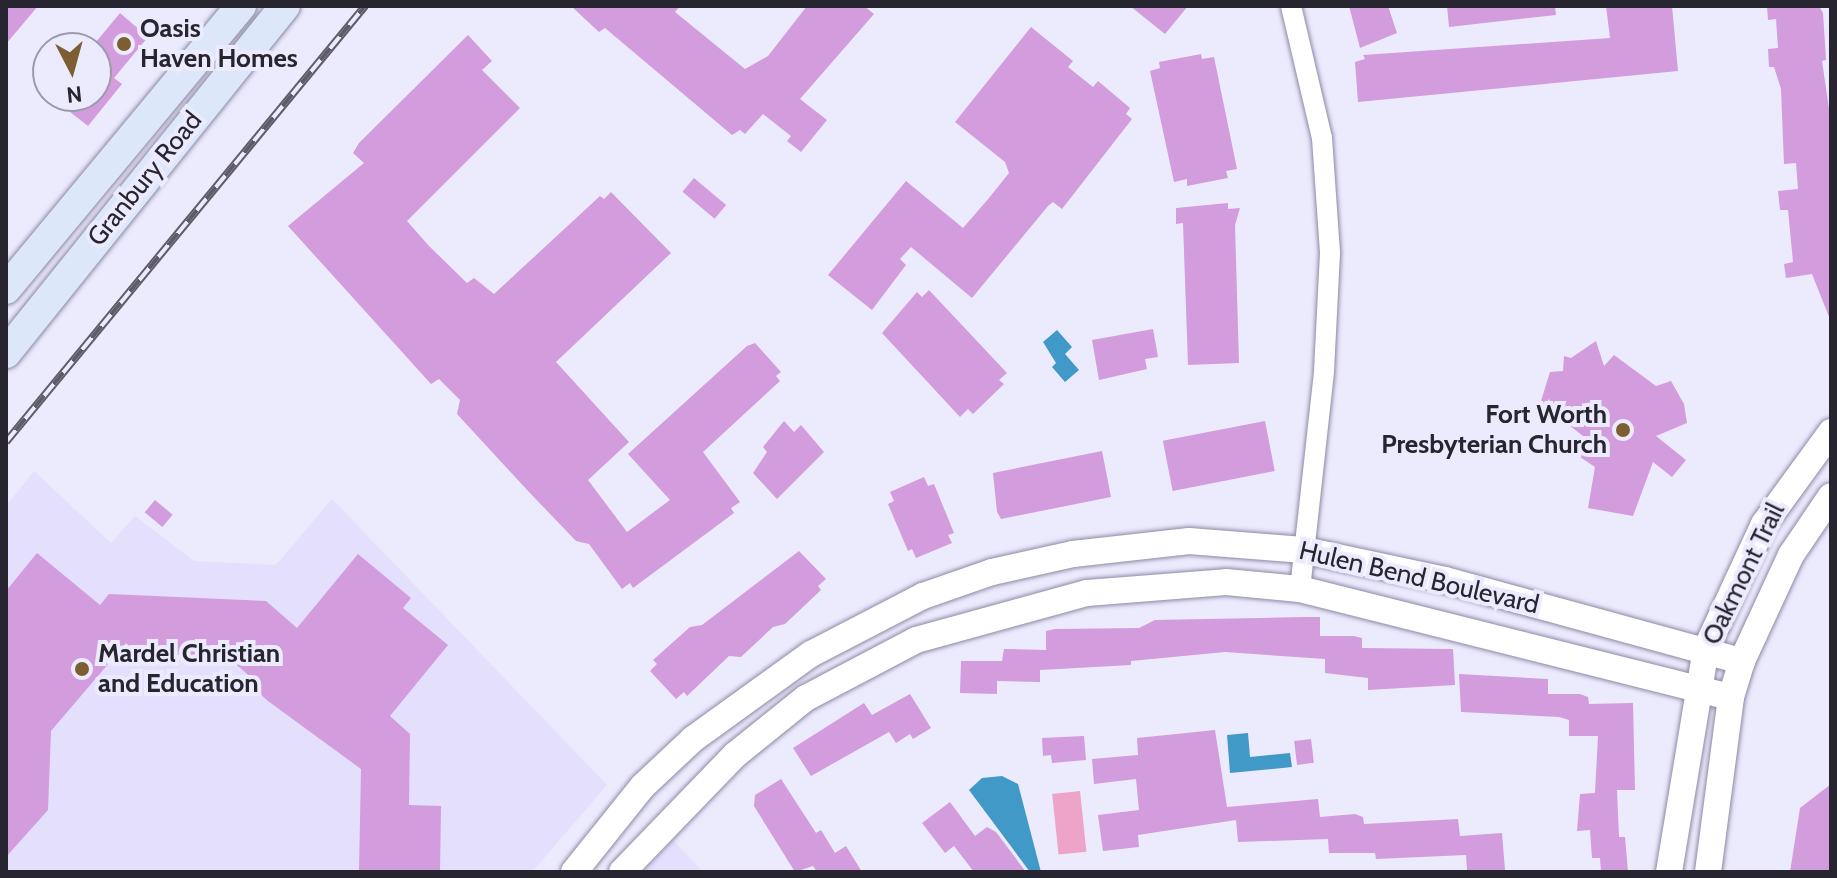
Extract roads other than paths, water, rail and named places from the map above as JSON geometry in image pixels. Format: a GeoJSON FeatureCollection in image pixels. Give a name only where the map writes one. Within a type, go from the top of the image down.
{"type":"FeatureCollection","features":[{"type":"Feature","properties":{"kind":"main road","name":"Granbury Road"},"geometry":{"type":"LineString","coordinates":[[6,289],[241,6]]}},
{"type":"Feature","properties":{"kind":"main road","name":"Granbury Road"},"geometry":{"type":"LineString","coordinates":[[6,353],[285,6]]}},
{"type":"Feature","properties":{"kind":"street"},"geometry":{"type":"LineString","coordinates":[[1291,6],[1322,138],[1330,253],[1324,372],[1300,589]]}},
{"type":"Feature","properties":{"kind":"street","name":"Oakmont Trail"},"geometry":{"type":"LineString","coordinates":[[1669,872],[1696,689],[1706,649],[1764,524],[1831,432]]}},
{"type":"Feature","properties":{"kind":"street","name":"Oakmont Trail"},"geometry":{"type":"LineString","coordinates":[[1708,872],[1731,697],[1742,661],[1785,567],[1831,496]]}},
{"type":"Feature","properties":{"kind":"street","name":"Hulen Bend Boulevard"},"geometry":{"type":"LineString","coordinates":[[574,872],[643,786],[693,739],[811,654],[919,598],[992,572],[1116,546],[1203,541],[1304,550],[1380,564],[1742,661]]}},
{"type":"Feature","properties":{"kind":"street","name":"Hulen Bend Boulevard"},"geometry":{"type":"LineString","coordinates":[[622,872],[735,755],[806,698],[932,634],[1015,609],[1135,586],[1226,582],[1300,589],[1731,697]]}},
{"type":"Feature","properties":{"kind":"street"},"geometry":{"type":"LineString","coordinates":[[919,598],[932,634]]}},
{"type":"Feature","properties":{"kind":"street"},"geometry":{"type":"LineString","coordinates":[[894,611],[902,647]]}},
{"type":"Feature","properties":{"kind":"water"},"geometry":{"type":"Polygon","coordinates":[[[1057,330],[1072,347],[1065,354],[1079,370],[1065,382],[1052,367],[1056,363],[1043,342],[1057,330]]]}},
{"type":"Feature","properties":{"kind":"water"},"geometry":{"type":"Polygon","coordinates":[[[1248,733],[1250,757],[1290,753],[1292,767],[1230,773],[1227,735],[1248,733]]]}},
{"type":"Feature","properties":{"kind":"water"},"geometry":{"type":"Polygon","coordinates":[[[1002,776],[1018,784],[1041,872],[1030,872],[969,790],[982,778],[1002,776]]]}},
{"type":"Feature","properties":{"kind":"railway"},"geometry":{"type":"LineString","coordinates":[[6,442],[365,6]]}},
{"type":"Feature","properties":{"kind":"place","name":"Oasis Haven Homes"},"geometry":{"type":"Point","coordinates":[124,44]}},
{"type":"Feature","properties":{"kind":"place","name":"Fort Worth Presbyterian Church"},"geometry":{"type":"Point","coordinates":[1623,430]}},
{"type":"Feature","properties":{"kind":"place","name":"Mardel Christian and Education"},"geometry":{"type":"Point","coordinates":[82,669]}}]}
